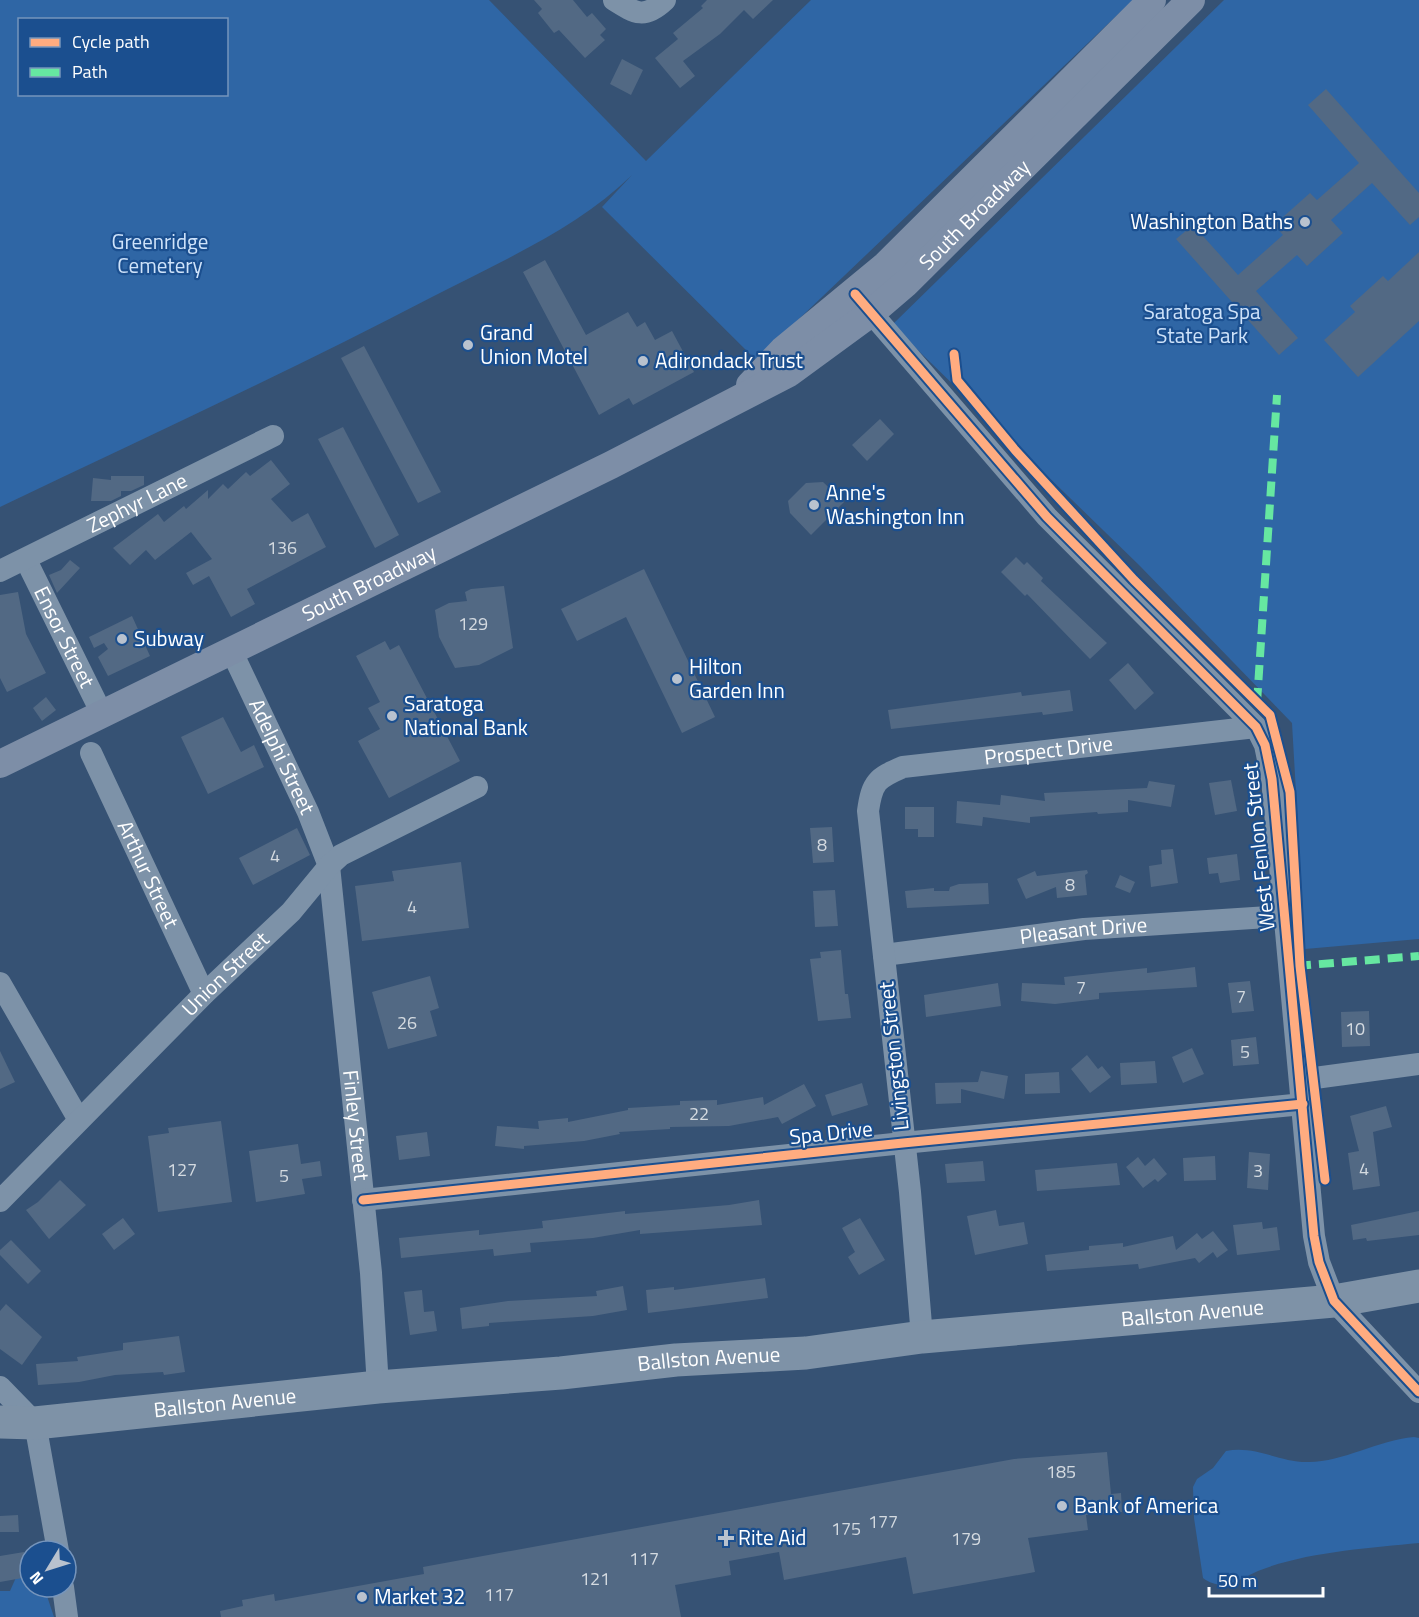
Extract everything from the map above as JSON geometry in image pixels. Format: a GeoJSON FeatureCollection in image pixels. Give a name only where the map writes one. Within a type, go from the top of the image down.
{"type":"FeatureCollection","features":[{"type":"Feature","properties":{"kind":"highway","name":"Ballston Avenue"},"geometry":{"type":"LineString","coordinates":[[0,1422],[35,1423],[378,1387],[561,1373],[676,1359],[806,1353],[922,1337],[1334,1301],[1419,1286]]}},
{"type":"Feature","properties":{"kind":"main road","name":"South Broadway"},"geometry":{"type":"LineString","coordinates":[[0,764],[611,465],[789,373],[863,303],[1152,0]]}},
{"type":"Feature","properties":{"kind":"main road","name":"South Broadway"},"geometry":{"type":"LineString","coordinates":[[863,303],[906,283],[1191,0]]}},
{"type":"Feature","properties":{"kind":"street"},"geometry":{"type":"LineString","coordinates":[[614,0],[633,11],[644,14],[654,10],[665,0]]}},
{"type":"Feature","properties":{"kind":"street","name":"West Fenlon Street"},"geometry":{"type":"LineString","coordinates":[[863,303],[1047,517],[1256,727],[1265,745],[1272,779],[1314,1236],[1319,1262],[1334,1301]]}},
{"type":"Feature","properties":{"kind":"street","name":"Zephyr Lane"},"geometry":{"type":"LineString","coordinates":[[0,571],[273,436]]}},
{"type":"Feature","properties":{"kind":"street","name":"Ensor Street"},"geometry":{"type":"LineString","coordinates":[[26,560],[102,714]]}},
{"type":"Feature","properties":{"kind":"street","name":"Adelphi Street"},"geometry":{"type":"LineString","coordinates":[[231,650],[308,812],[329,866]]}},
{"type":"Feature","properties":{"kind":"street","name":"Prospect Drive"},"geometry":{"type":"LineString","coordinates":[[868,811],[875,783],[884,775],[903,767],[1256,727]]}},
{"type":"Feature","properties":{"kind":"street","name":"Arthur Street"},"geometry":{"type":"LineString","coordinates":[[91,753],[204,994]]}},
{"type":"Feature","properties":{"kind":"street","name":"Union Street"},"geometry":{"type":"LineString","coordinates":[[0,1201],[204,994],[291,912],[341,855],[477,788]]}},
{"type":"Feature","properties":{"kind":"street","name":"Livingston Street"},"geometry":{"type":"LineString","coordinates":[[868,811],[910,1192],[922,1337]]}},
{"type":"Feature","properties":{"kind":"street","name":"Finley Street"},"geometry":{"type":"LineString","coordinates":[[329,866],[363,1200],[378,1387]]}},
{"type":"Feature","properties":{"kind":"street","name":"Pleasant Drive"},"geometry":{"type":"LineString","coordinates":[[884,955],[1084,929],[1285,916]]}},
{"type":"Feature","properties":{"kind":"street"},"geometry":{"type":"LineString","coordinates":[[3,998],[79,1120]]}},
{"type":"Feature","properties":{"kind":"street"},"geometry":{"type":"LineString","coordinates":[[1300,1080],[1419,1064]]}},
{"type":"Feature","properties":{"kind":"street","name":"Spa Drive"},"geometry":{"type":"LineString","coordinates":[[363,1200],[903,1143],[1303,1104]]}},
{"type":"Feature","properties":{"kind":"street"},"geometry":{"type":"LineString","coordinates":[[1334,1301],[1419,1392]]}},
{"type":"Feature","properties":{"kind":"street"},"geometry":{"type":"LineString","coordinates":[[0,1387],[35,1423],[56,1539]]}},
{"type":"Feature","properties":{"kind":"street"},"geometry":{"type":"LineString","coordinates":[[65,1599],[67,1617]]}},
{"type":"Feature","properties":{"kind":"green space","name":"Greenridge Cemetery"},"geometry":{"type":"Polygon","coordinates":[[[0,0],[489,0],[646,161],[811,0],[1133,0],[756,360],[602,207],[632,175],[587,212],[537,243],[271,378],[0,507],[0,0]]]}},
{"type":"Feature","properties":{"kind":"green space","name":"Saratoga Spa State Park"},"geometry":{"type":"Polygon","coordinates":[[[1224,0],[1419,0],[1419,939],[1305,949],[1292,723],[1139,565],[892,325],[1224,0]]]}},
{"type":"Feature","properties":{"kind":"green space"},"geometry":{"type":"Polygon","coordinates":[[[1419,1438],[1419,1543],[1296,1559],[1258,1571],[1231,1583],[1217,1584],[1203,1578],[1194,1518],[1193,1487],[1197,1479],[1213,1468],[1226,1451],[1248,1450],[1298,1462],[1309,1462],[1335,1459],[1387,1442],[1419,1438]]]}},
{"type":"Feature","properties":{"kind":"green space"},"geometry":{"type":"Polygon","coordinates":[[[18,1573],[18,1599],[48,1599],[54,1617],[0,1617],[0,1591],[10,1591],[18,1573]]]}},
{"type":"Feature","properties":{"kind":"building"},"geometry":{"type":"Polygon","coordinates":[[[534,0],[573,0],[587,17],[592,13],[606,29],[600,35],[605,40],[585,58],[559,30],[554,33],[538,13],[542,9],[534,0]]]}},
{"type":"Feature","properties":{"kind":"building"},"geometry":{"type":"Polygon","coordinates":[[[707,0],[773,0],[753,19],[744,10],[720,34],[683,61],[695,76],[680,88],[655,58],[678,39],[673,33],[703,8],[701,6],[707,0]]]}},
{"type":"Feature","properties":{"kind":"building"},"geometry":{"type":"Polygon","coordinates":[[[622,59],[643,70],[631,95],[610,84],[622,59]]]}},
{"type":"Feature","properties":{"kind":"building","name":"Washington Baths"},"geometry":{"type":"Polygon","coordinates":[[[1326,89],[1419,193],[1419,217],[1410,225],[1372,183],[1331,220],[1343,233],[1307,266],[1297,255],[1256,291],[1298,338],[1279,355],[1176,239],[1193,225],[1238,275],[1283,235],[1274,225],[1310,193],[1317,200],[1359,163],[1308,105],[1326,89]]]}},
{"type":"Feature","properties":{"kind":"building"},"geometry":{"type":"Polygon","coordinates":[[[1419,252],[1419,321],[1358,377],[1324,340],[1355,312],[1350,306],[1383,276],[1388,281],[1419,252]]]}},
{"type":"Feature","properties":{"kind":"building"},"geometry":{"type":"Polygon","coordinates":[[[545,260],[586,335],[628,312],[637,327],[645,322],[655,340],[672,331],[694,372],[633,405],[629,398],[599,415],[523,272],[545,260]]]}},
{"type":"Feature","properties":{"kind":"building"},"geometry":{"type":"Polygon","coordinates":[[[364,346],[441,492],[418,503],[341,358],[364,346]]]}},
{"type":"Feature","properties":{"kind":"building"},"geometry":{"type":"Polygon","coordinates":[[[880,419],[894,434],[867,461],[852,445],[880,419]]]}},
{"type":"Feature","properties":{"kind":"building"},"geometry":{"type":"Polygon","coordinates":[[[343,427],[399,535],[375,548],[318,439],[343,427]]]}},
{"type":"Feature","properties":{"kind":"building"},"geometry":{"type":"Polygon","coordinates":[[[271,460],[290,484],[271,499],[292,522],[308,513],[326,547],[247,589],[255,604],[231,617],[209,576],[193,585],[186,573],[212,559],[191,532],[155,560],[146,550],[130,565],[113,548],[158,514],[164,522],[184,506],[186,509],[208,490],[208,499],[223,484],[228,489],[246,472],[250,476],[271,460]]]}},
{"type":"Feature","properties":{"kind":"building"},"geometry":{"type":"Polygon","coordinates":[[[111,476],[144,476],[144,485],[131,491],[121,491],[121,496],[111,501],[91,501],[93,478],[111,480],[111,476]]]}},
{"type":"Feature","properties":{"kind":"building"},"geometry":{"type":"Polygon","coordinates":[[[823,482],[844,502],[811,535],[790,513],[788,501],[806,483],[823,482]]]}},
{"type":"Feature","properties":{"kind":"building"},"geometry":{"type":"Polygon","coordinates":[[[1016,557],[1024,565],[1027,562],[1043,578],[1041,581],[1107,643],[1090,659],[1027,594],[1025,596],[1001,572],[1016,557]]]}},
{"type":"Feature","properties":{"kind":"building"},"geometry":{"type":"Polygon","coordinates":[[[70,560],[80,568],[57,593],[49,575],[61,570],[70,560]]]}},
{"type":"Feature","properties":{"kind":"building","name":"Hilton Garden Inn"},"geometry":{"type":"Polygon","coordinates":[[[644,569],[715,717],[682,733],[626,617],[577,641],[561,609],[644,569]]]}},
{"type":"Feature","properties":{"kind":"building"},"geometry":{"type":"Polygon","coordinates":[[[504,586],[513,648],[479,665],[455,668],[439,637],[435,610],[449,603],[467,601],[465,592],[471,589],[504,586]]]}},
{"type":"Feature","properties":{"kind":"building"},"geometry":{"type":"Polygon","coordinates":[[[18,592],[26,634],[46,673],[7,692],[0,678],[0,595],[18,592]]]}},
{"type":"Feature","properties":{"kind":"building"},"geometry":{"type":"Polygon","coordinates":[[[132,616],[150,656],[108,676],[98,657],[108,649],[104,643],[94,648],[89,637],[132,616]]]}},
{"type":"Feature","properties":{"kind":"building"},"geometry":{"type":"Polygon","coordinates":[[[385,641],[390,650],[399,645],[460,761],[389,798],[358,741],[380,729],[368,708],[380,702],[356,656],[385,641]]]}},
{"type":"Feature","properties":{"kind":"building"},"geometry":{"type":"Polygon","coordinates":[[[1128,663],[1154,693],[1135,710],[1109,680],[1128,663]]]}},
{"type":"Feature","properties":{"kind":"building"},"geometry":{"type":"Polygon","coordinates":[[[1070,690],[1073,711],[1043,715],[1042,712],[891,729],[888,710],[1021,692],[1022,696],[1070,690]]]}},
{"type":"Feature","properties":{"kind":"building"},"geometry":{"type":"Polygon","coordinates":[[[46,697],[56,710],[42,721],[33,708],[46,697]]]}},
{"type":"Feature","properties":{"kind":"building"},"geometry":{"type":"Polygon","coordinates":[[[223,717],[241,752],[254,745],[264,767],[208,794],[181,737],[223,717]]]}},
{"type":"Feature","properties":{"kind":"building"},"geometry":{"type":"Polygon","coordinates":[[[1231,780],[1237,811],[1215,815],[1209,783],[1231,780]]]}},
{"type":"Feature","properties":{"kind":"building"},"geometry":{"type":"Polygon","coordinates":[[[1149,781],[1175,785],[1171,807],[1128,800],[1128,812],[1030,817],[1030,823],[983,817],[982,826],[956,823],[957,801],[1000,805],[1001,795],[1045,801],[1044,793],[1147,788],[1149,781]]]}},
{"type":"Feature","properties":{"kind":"building"},"geometry":{"type":"Polygon","coordinates":[[[905,807],[934,807],[934,837],[918,837],[918,829],[905,829],[905,807]]]}},
{"type":"Feature","properties":{"kind":"building"},"geometry":{"type":"Polygon","coordinates":[[[832,827],[834,862],[813,863],[810,828],[832,827]]]}},
{"type":"Feature","properties":{"kind":"building"},"geometry":{"type":"Polygon","coordinates":[[[297,828],[310,855],[253,885],[239,858],[297,828]]]}},
{"type":"Feature","properties":{"kind":"building"},"geometry":{"type":"Polygon","coordinates":[[[1173,849],[1178,883],[1151,887],[1149,866],[1162,864],[1161,850],[1173,849]]]}},
{"type":"Feature","properties":{"kind":"building"},"geometry":{"type":"Polygon","coordinates":[[[1237,854],[1240,880],[1220,883],[1218,873],[1209,874],[1207,858],[1237,854]]]}},
{"type":"Feature","properties":{"kind":"building"},"geometry":{"type":"Polygon","coordinates":[[[461,862],[469,928],[362,941],[355,886],[394,881],[392,871],[461,862]]]}},
{"type":"Feature","properties":{"kind":"building"},"geometry":{"type":"Polygon","coordinates":[[[1087,870],[1088,873],[1085,875],[1087,895],[1057,898],[1056,887],[1026,899],[1017,879],[1035,871],[1037,876],[1087,870]]]}},
{"type":"Feature","properties":{"kind":"building"},"geometry":{"type":"Polygon","coordinates":[[[1120,875],[1135,882],[1130,893],[1115,887],[1120,875]]]}},
{"type":"Feature","properties":{"kind":"building"},"geometry":{"type":"Polygon","coordinates":[[[988,883],[989,904],[907,908],[905,891],[934,888],[934,891],[949,891],[950,887],[959,884],[988,883]]]}},
{"type":"Feature","properties":{"kind":"building"},"geometry":{"type":"Polygon","coordinates":[[[835,890],[838,926],[815,927],[813,891],[835,890]]]}},
{"type":"Feature","properties":{"kind":"building"},"geometry":{"type":"Polygon","coordinates":[[[841,950],[845,994],[848,994],[851,1018],[818,1021],[810,959],[821,958],[820,952],[841,950]]]}},
{"type":"Feature","properties":{"kind":"building"},"geometry":{"type":"Polygon","coordinates":[[[1195,967],[1197,987],[1099,993],[1099,999],[1055,1004],[1021,1001],[1022,983],[1065,985],[1064,977],[1147,968],[1147,973],[1195,967]]]}},
{"type":"Feature","properties":{"kind":"building"},"geometry":{"type":"Polygon","coordinates":[[[430,976],[439,1008],[430,1011],[437,1036],[388,1049],[372,992],[430,976]]]}},
{"type":"Feature","properties":{"kind":"building"},"geometry":{"type":"Polygon","coordinates":[[[1250,981],[1254,1011],[1232,1013],[1228,983],[1250,981]]]}},
{"type":"Feature","properties":{"kind":"building"},"geometry":{"type":"Polygon","coordinates":[[[998,983],[1001,1006],[926,1017],[924,995],[998,983]]]}},
{"type":"Feature","properties":{"kind":"building"},"geometry":{"type":"Polygon","coordinates":[[[1369,1011],[1370,1046],[1342,1047],[1341,1012],[1369,1011]]]}},
{"type":"Feature","properties":{"kind":"building"},"geometry":{"type":"Polygon","coordinates":[[[1256,1037],[1259,1064],[1233,1066],[1231,1040],[1256,1037]]]}},
{"type":"Feature","properties":{"kind":"building"},"geometry":{"type":"Polygon","coordinates":[[[1192,1048],[1204,1074],[1183,1083],[1172,1057],[1192,1048]]]}},
{"type":"Feature","properties":{"kind":"building"},"geometry":{"type":"Polygon","coordinates":[[[0,1051],[15,1082],[0,1089],[0,1051]]]}},
{"type":"Feature","properties":{"kind":"building"},"geometry":{"type":"Polygon","coordinates":[[[1087,1055],[1098,1069],[1102,1066],[1111,1077],[1090,1093],[1071,1069],[1087,1055]]]}},
{"type":"Feature","properties":{"kind":"building"},"geometry":{"type":"Polygon","coordinates":[[[1155,1061],[1157,1083],[1121,1085],[1120,1063],[1155,1061]]]}},
{"type":"Feature","properties":{"kind":"building"},"geometry":{"type":"Polygon","coordinates":[[[981,1071],[1008,1076],[1004,1099],[961,1089],[961,1103],[936,1104],[935,1083],[978,1082],[981,1071]]]}},
{"type":"Feature","properties":{"kind":"building"},"geometry":{"type":"Polygon","coordinates":[[[1059,1072],[1060,1093],[1025,1094],[1025,1074],[1059,1072]]]}},
{"type":"Feature","properties":{"kind":"building"},"geometry":{"type":"Polygon","coordinates":[[[862,1083],[868,1105],[832,1116],[825,1095],[862,1083]]]}},
{"type":"Feature","properties":{"kind":"building"},"geometry":{"type":"Polygon","coordinates":[[[804,1084],[816,1106],[782,1124],[778,1117],[729,1126],[670,1127],[670,1129],[619,1132],[620,1134],[584,1141],[524,1146],[524,1149],[495,1146],[497,1126],[539,1129],[538,1121],[568,1118],[568,1122],[628,1110],[628,1108],[680,1105],[680,1101],[717,1100],[717,1105],[763,1097],[764,1105],[804,1084]]]}},
{"type":"Feature","properties":{"kind":"building"},"geometry":{"type":"Polygon","coordinates":[[[1386,1106],[1392,1127],[1373,1132],[1380,1186],[1353,1190],[1348,1153],[1359,1151],[1350,1116],[1386,1106]]]}},
{"type":"Feature","properties":{"kind":"building"},"geometry":{"type":"Polygon","coordinates":[[[221,1121],[232,1202],[158,1212],[148,1136],[169,1133],[168,1128],[221,1121]]]}},
{"type":"Feature","properties":{"kind":"building"},"geometry":{"type":"Polygon","coordinates":[[[427,1132],[430,1156],[399,1160],[396,1136],[427,1132]]]}},
{"type":"Feature","properties":{"kind":"building"},"geometry":{"type":"Polygon","coordinates":[[[298,1144],[301,1164],[320,1161],[322,1176],[302,1179],[305,1194],[256,1202],[249,1151],[298,1144]]]}},
{"type":"Feature","properties":{"kind":"building"},"geometry":{"type":"Polygon","coordinates":[[[1249,1152],[1270,1154],[1268,1190],[1247,1188],[1249,1152]]]}},
{"type":"Feature","properties":{"kind":"building"},"geometry":{"type":"Polygon","coordinates":[[[1215,1156],[1216,1180],[1184,1181],[1183,1158],[1215,1156]]]}},
{"type":"Feature","properties":{"kind":"building"},"geometry":{"type":"Polygon","coordinates":[[[1138,1157],[1145,1166],[1154,1158],[1167,1174],[1158,1182],[1155,1179],[1143,1188],[1126,1167],[1138,1157]]]}},
{"type":"Feature","properties":{"kind":"building"},"geometry":{"type":"Polygon","coordinates":[[[983,1161],[985,1181],[947,1183],[945,1164],[983,1161]]]}},
{"type":"Feature","properties":{"kind":"building"},"geometry":{"type":"Polygon","coordinates":[[[1117,1163],[1120,1185],[1037,1191],[1035,1170],[1117,1163]]]}},
{"type":"Feature","properties":{"kind":"building"},"geometry":{"type":"Polygon","coordinates":[[[60,1180],[86,1205],[49,1239],[26,1210],[38,1202],[60,1180]]]}},
{"type":"Feature","properties":{"kind":"building"},"geometry":{"type":"Polygon","coordinates":[[[759,1200],[762,1225],[640,1234],[640,1230],[593,1238],[530,1243],[531,1252],[494,1256],[493,1249],[401,1258],[399,1238],[479,1230],[479,1235],[543,1228],[542,1221],[625,1211],[625,1214],[729,1205],[759,1200]]]}},
{"type":"Feature","properties":{"kind":"building"},"geometry":{"type":"Polygon","coordinates":[[[996,1210],[999,1226],[1024,1222],[1028,1244],[975,1255],[967,1216],[996,1210]]]}},
{"type":"Feature","properties":{"kind":"building"},"geometry":{"type":"Polygon","coordinates":[[[1419,1211],[1419,1235],[1367,1241],[1366,1238],[1353,1240],[1351,1225],[1419,1211]]]}},
{"type":"Feature","properties":{"kind":"building"},"geometry":{"type":"Polygon","coordinates":[[[123,1218],[135,1234],[114,1250],[102,1234],[123,1218]]]}},
{"type":"Feature","properties":{"kind":"building"},"geometry":{"type":"Polygon","coordinates":[[[860,1218],[885,1260],[859,1275],[848,1257],[855,1252],[842,1228],[860,1218]]]}},
{"type":"Feature","properties":{"kind":"building"},"geometry":{"type":"Polygon","coordinates":[[[1262,1222],[1263,1229],[1277,1227],[1280,1250],[1237,1255],[1233,1225],[1262,1222]]]}},
{"type":"Feature","properties":{"kind":"building"},"geometry":{"type":"Polygon","coordinates":[[[1213,1231],[1228,1250],[1217,1258],[1213,1252],[1199,1263],[1195,1258],[1139,1269],[1138,1264],[1047,1271],[1045,1255],[1089,1250],[1089,1246],[1123,1243],[1123,1247],[1173,1236],[1176,1250],[1197,1233],[1202,1239],[1213,1231]]]}},
{"type":"Feature","properties":{"kind":"building"},"geometry":{"type":"Polygon","coordinates":[[[11,1240],[41,1271],[28,1284],[0,1255],[0,1250],[11,1240]]]}},
{"type":"Feature","properties":{"kind":"building"},"geometry":{"type":"Polygon","coordinates":[[[765,1278],[768,1298],[648,1313],[646,1290],[674,1287],[674,1290],[765,1278]]]}},
{"type":"Feature","properties":{"kind":"building"},"geometry":{"type":"Polygon","coordinates":[[[623,1286],[627,1310],[593,1316],[489,1323],[489,1326],[462,1329],[460,1308],[508,1301],[597,1296],[596,1291],[623,1286]]]}},
{"type":"Feature","properties":{"kind":"building"},"geometry":{"type":"Polygon","coordinates":[[[422,1290],[424,1312],[434,1311],[437,1331],[410,1335],[404,1292],[422,1290]]]}},
{"type":"Feature","properties":{"kind":"building"},"geometry":{"type":"Polygon","coordinates":[[[6,1304],[42,1337],[22,1365],[0,1349],[0,1311],[6,1304]]]}},
{"type":"Feature","properties":{"kind":"building"},"geometry":{"type":"Polygon","coordinates":[[[179,1336],[185,1372],[164,1375],[163,1372],[115,1375],[79,1382],[38,1385],[36,1364],[78,1361],[77,1357],[123,1350],[123,1343],[179,1336]]]}},
{"type":"Feature","properties":{"kind":"building"},"geometry":{"type":"Polygon","coordinates":[[[1107,1452],[1111,1494],[1121,1493],[1122,1512],[1086,1515],[1088,1530],[1028,1538],[1035,1572],[913,1594],[906,1557],[784,1580],[779,1552],[729,1561],[731,1575],[675,1585],[681,1617],[221,1617],[220,1611],[243,1606],[242,1600],[274,1594],[275,1601],[424,1574],[423,1567],[1014,1459],[1107,1452]]]}},
{"type":"Feature","properties":{"kind":"building"},"geometry":{"type":"Polygon","coordinates":[[[18,1515],[19,1532],[0,1532],[0,1516],[18,1515]]]}},
{"type":"Feature","properties":{"kind":"building"},"geometry":{"type":"Polygon","coordinates":[[[18,1553],[18,1579],[0,1582],[0,1556],[18,1553]]]}},
{"type":"Feature","properties":{"kind":"marked path"},"geometry":{"type":"LineString","coordinates":[[1257,703],[1277,395]]}},
{"type":"Feature","properties":{"kind":"marked path"},"geometry":{"type":"LineString","coordinates":[[1296,966],[1419,956]]}},
{"type":"Feature","properties":{"kind":"cycle path"},"geometry":{"type":"LineString","coordinates":[[855,294],[1047,517],[1256,727],[1265,745],[1272,779],[1314,1236],[1319,1262],[1334,1301],[1419,1392]]}},
{"type":"Feature","properties":{"kind":"cycle path"},"geometry":{"type":"LineString","coordinates":[[954,354],[957,380],[1015,450],[1134,580],[1270,715],[1290,792],[1300,966],[1325,1180]]}},
{"type":"Feature","properties":{"kind":"cycle path"},"geometry":{"type":"LineString","coordinates":[[363,1200],[903,1143],[1303,1104]]}},
{"type":"Feature","properties":{"kind":"place","name":"Washington Baths"},"geometry":{"type":"Point","coordinates":[1305,222]}},
{"type":"Feature","properties":{"kind":"place","name":"Grand Union Motel"},"geometry":{"type":"Point","coordinates":[468,345]}},
{"type":"Feature","properties":{"kind":"place","name":"Adirondack Trust"},"geometry":{"type":"Point","coordinates":[643,361]}},
{"type":"Feature","properties":{"kind":"place","name":"Anne's Washington Inn"},"geometry":{"type":"Point","coordinates":[814,505]}},
{"type":"Feature","properties":{"kind":"place","name":"Subway"},"geometry":{"type":"Point","coordinates":[122,639]}},
{"type":"Feature","properties":{"kind":"place","name":"Hilton Garden Inn"},"geometry":{"type":"Point","coordinates":[677,679]}},
{"type":"Feature","properties":{"kind":"place","name":"Saratoga National Bank"},"geometry":{"type":"Point","coordinates":[392,716]}},
{"type":"Feature","properties":{"kind":"place","name":"Bank of America"},"geometry":{"type":"Point","coordinates":[1062,1506]}},
{"type":"Feature","properties":{"kind":"place","name":"Rite Aid"},"geometry":{"type":"Point","coordinates":[726,1538]}},
{"type":"Feature","properties":{"kind":"place","name":"Market 32"},"geometry":{"type":"Point","coordinates":[362,1597]}}]}
